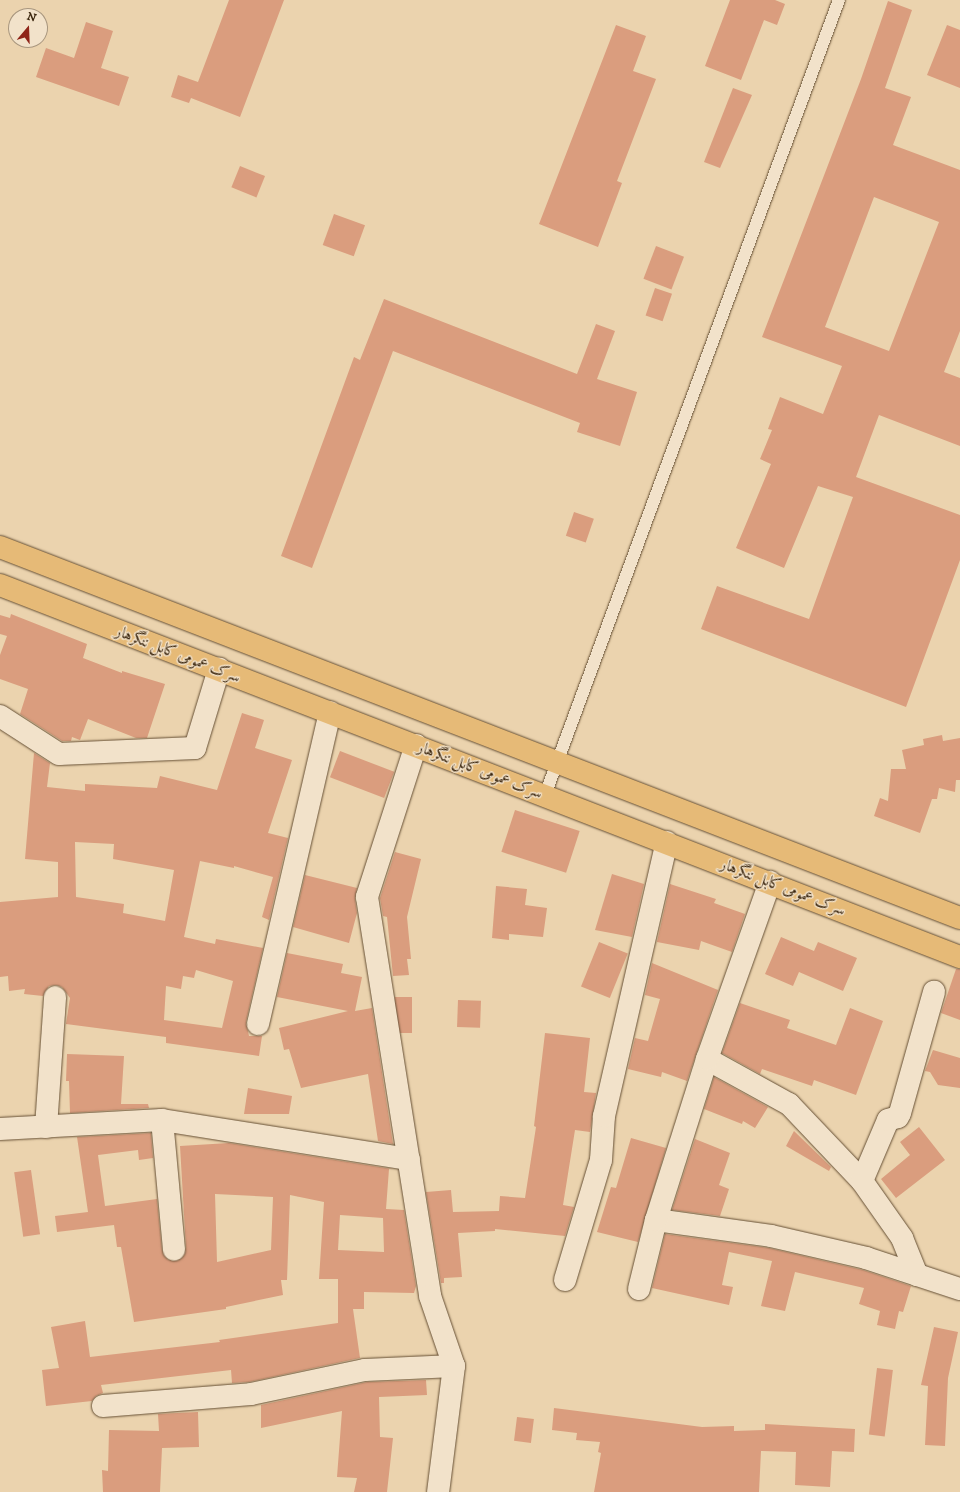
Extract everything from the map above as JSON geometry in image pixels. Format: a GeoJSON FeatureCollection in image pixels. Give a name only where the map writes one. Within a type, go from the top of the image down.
{"type":"FeatureCollection","features":[{"type":"Feature","properties":{"kind":"highway"},"geometry":{"type":"LineString","coordinates":[[0,547],[960,918]]}},
{"type":"Feature","properties":{"kind":"highway","name":"سرک عمومی کابل ننگرهار"},"geometry":{"type":"LineString","coordinates":[[0,586],[667,842],[960,957]]}},
{"type":"Feature","properties":{"kind":"street"},"geometry":{"type":"LineString","coordinates":[[0,716],[19,731],[59,754],[195,748],[219,669]]}},
{"type":"Feature","properties":{"kind":"street"},"geometry":{"type":"LineString","coordinates":[[258,1024],[330,712]]}},
{"type":"Feature","properties":{"kind":"street"},"geometry":{"type":"LineString","coordinates":[[416,745],[367,897],[430,1296],[454,1366],[438,1492]]}},
{"type":"Feature","properties":{"kind":"street"},"geometry":{"type":"LineString","coordinates":[[565,1280],[600,1160],[604,1116],[667,842]]}},
{"type":"Feature","properties":{"kind":"street"},"geometry":{"type":"LineString","coordinates":[[639,1289],[656,1220],[707,1059],[770,882]]}},
{"type":"Feature","properties":{"kind":"street"},"geometry":{"type":"LineString","coordinates":[[862,1181],[888,1120],[898,1117],[900,1113],[934,992]]}},
{"type":"Feature","properties":{"kind":"street"},"geometry":{"type":"LineString","coordinates":[[46,1127],[55,997]]}},
{"type":"Feature","properties":{"kind":"street"},"geometry":{"type":"LineString","coordinates":[[707,1059],[789,1104],[862,1181],[902,1238],[917,1275]]}},
{"type":"Feature","properties":{"kind":"street"},"geometry":{"type":"LineString","coordinates":[[0,1129],[162,1120],[409,1159]]}},
{"type":"Feature","properties":{"kind":"street"},"geometry":{"type":"LineString","coordinates":[[162,1120],[174,1249]]}},
{"type":"Feature","properties":{"kind":"street"},"geometry":{"type":"LineString","coordinates":[[656,1220],[771,1236],[866,1258],[960,1289]]}},
{"type":"Feature","properties":{"kind":"street"},"geometry":{"type":"LineString","coordinates":[[103,1406],[251,1394],[365,1370],[454,1366]]}},
{"type":"Feature","properties":{"kind":"lane"},"geometry":{"type":"LineString","coordinates":[[544,795],[839,0]]}},
{"type":"Feature","properties":{"kind":"building"},"geometry":{"type":"Polygon","coordinates":[[[229,0],[284,0],[240,117],[191,98],[189,103],[171,97],[178,75],[198,82],[229,0]]]}},
{"type":"Feature","properties":{"kind":"building"},"geometry":{"type":"Polygon","coordinates":[[[730,0],[775,0],[785,4],[777,25],[764,20],[741,80],[705,66],[730,0]]]}},
{"type":"Feature","properties":{"kind":"building"},"geometry":{"type":"Polygon","coordinates":[[[888,1],[912,10],[885,88],[911,97],[893,145],[960,170],[960,331],[944,372],[960,378],[960,446],[879,415],[856,477],[960,515],[960,560],[906,707],[701,629],[717,586],[809,619],[853,497],[818,486],[784,568],[736,548],[771,464],[760,459],[772,430],[768,429],[780,397],[823,414],[842,366],[762,337],[861,79],[888,1]],[[874,197],[825,327],[889,351],[939,222],[874,197]]]}},
{"type":"Feature","properties":{"kind":"building"},"geometry":{"type":"Polygon","coordinates":[[[86,22],[113,31],[101,68],[129,77],[119,106],[36,77],[46,48],[74,58],[86,22]]]}},
{"type":"Feature","properties":{"kind":"building"},"geometry":{"type":"Polygon","coordinates":[[[616,25],[646,36],[633,71],[656,79],[617,181],[622,183],[598,247],[539,224],[616,25]]]}},
{"type":"Feature","properties":{"kind":"building"},"geometry":{"type":"Polygon","coordinates":[[[947,25],[960,30],[960,88],[927,75],[947,25]]]}},
{"type":"Feature","properties":{"kind":"building"},"geometry":{"type":"Polygon","coordinates":[[[733,88],[752,95],[720,168],[704,162],[733,88]]]}},
{"type":"Feature","properties":{"kind":"building"},"geometry":{"type":"Polygon","coordinates":[[[240,166],[265,176],[256,197],[231,187],[240,166]]]}},
{"type":"Feature","properties":{"kind":"building"},"geometry":{"type":"Polygon","coordinates":[[[334,214],[365,225],[354,256],[323,245],[334,214]]]}},
{"type":"Feature","properties":{"kind":"building"},"geometry":{"type":"Polygon","coordinates":[[[656,246],[684,257],[671,289],[643,279],[656,246]]]}},
{"type":"Feature","properties":{"kind":"building"},"geometry":{"type":"Polygon","coordinates":[[[655,288],[672,294],[663,321],[646,315],[655,288]]]}},
{"type":"Feature","properties":{"kind":"building"},"geometry":{"type":"Polygon","coordinates":[[[384,299],[577,374],[596,324],[615,331],[597,379],[637,392],[620,446],[577,432],[580,423],[393,351],[312,568],[281,556],[354,357],[360,360],[384,299]]]}},
{"type":"Feature","properties":{"kind":"building"},"geometry":{"type":"Polygon","coordinates":[[[574,512],[594,519],[586,542],[566,536],[574,512]]]}},
{"type":"Feature","properties":{"kind":"building"},"geometry":{"type":"Polygon","coordinates":[[[11,614],[87,644],[83,658],[122,673],[122,671],[165,684],[147,738],[136,738],[88,719],[80,740],[72,737],[71,741],[62,741],[20,714],[28,689],[0,679],[0,655],[7,636],[0,634],[0,615],[10,618],[11,614]]]}},
{"type":"Feature","properties":{"kind":"building"},"geometry":{"type":"Polygon","coordinates":[[[242,713],[264,720],[255,748],[292,760],[268,833],[288,838],[269,920],[262,917],[273,877],[234,866],[234,868],[200,861],[184,937],[215,944],[216,939],[263,948],[246,1022],[249,1036],[262,1036],[259,1056],[166,1043],[166,1037],[66,1024],[70,998],[62,987],[56,985],[49,986],[43,996],[24,994],[25,989],[9,991],[8,976],[0,977],[0,902],[58,897],[58,862],[25,859],[34,753],[50,763],[47,787],[85,791],[85,784],[157,788],[160,776],[217,790],[242,713]],[[75,842],[76,897],[124,904],[123,913],[165,921],[174,870],[113,859],[114,844],[75,842]],[[196,970],[194,978],[183,976],[181,989],[166,986],[164,1020],[222,1028],[233,981],[196,970]]]}},
{"type":"Feature","properties":{"kind":"building"},"geometry":{"type":"Polygon","coordinates":[[[942,735],[943,741],[960,738],[960,780],[956,780],[955,792],[939,788],[937,799],[932,799],[920,833],[874,816],[880,798],[888,801],[891,769],[906,769],[902,750],[924,745],[923,739],[942,735]]]}},
{"type":"Feature","properties":{"kind":"building"},"geometry":{"type":"Polygon","coordinates":[[[340,751],[394,772],[384,798],[330,777],[340,751]]]}},
{"type":"Feature","properties":{"kind":"building"},"geometry":{"type":"Polygon","coordinates":[[[515,810],[580,831],[566,873],[501,852],[515,810]]]}},
{"type":"Feature","properties":{"kind":"building"},"geometry":{"type":"Polygon","coordinates":[[[395,852],[421,859],[407,917],[411,959],[407,959],[409,975],[393,976],[387,917],[383,916],[380,898],[395,852]]]}},
{"type":"Feature","properties":{"kind":"building"},"geometry":{"type":"Polygon","coordinates":[[[612,874],[644,884],[632,937],[595,930],[612,874]]]}},
{"type":"Feature","properties":{"kind":"building"},"geometry":{"type":"Polygon","coordinates":[[[305,875],[357,888],[355,899],[357,913],[349,943],[293,927],[305,875]]]}},
{"type":"Feature","properties":{"kind":"building"},"geometry":{"type":"Polygon","coordinates":[[[670,884],[716,899],[714,903],[745,914],[732,952],[701,941],[699,950],[657,942],[670,884]]]}},
{"type":"Feature","properties":{"kind":"building"},"geometry":{"type":"Polygon","coordinates":[[[496,886],[527,889],[525,905],[547,908],[543,937],[509,934],[509,940],[492,938],[496,886]]]}},
{"type":"Feature","properties":{"kind":"building"},"geometry":{"type":"Polygon","coordinates":[[[781,937],[814,951],[818,942],[857,958],[843,991],[799,972],[793,986],[765,974],[781,937]]]}},
{"type":"Feature","properties":{"kind":"building"},"geometry":{"type":"Polygon","coordinates":[[[599,942],[628,954],[610,998],[581,987],[599,942]]]}},
{"type":"Feature","properties":{"kind":"building"},"geometry":{"type":"Polygon","coordinates":[[[287,953],[343,964],[341,973],[362,977],[355,1011],[372,1008],[393,1144],[378,1141],[368,1074],[301,1088],[289,1049],[284,1050],[279,1028],[348,1011],[277,997],[287,953]]]}},
{"type":"Feature","properties":{"kind":"building"},"geometry":{"type":"Polygon","coordinates":[[[652,963],[718,990],[687,1081],[662,1072],[661,1077],[628,1069],[635,1038],[648,1041],[660,999],[645,995],[652,963]]]}},
{"type":"Feature","properties":{"kind":"building"},"geometry":{"type":"Polygon","coordinates":[[[956,969],[960,969],[960,1020],[941,1013],[956,969]]]}},
{"type":"Feature","properties":{"kind":"building"},"geometry":{"type":"Polygon","coordinates":[[[395,997],[412,997],[412,1033],[395,1033],[395,997]]]}},
{"type":"Feature","properties":{"kind":"building"},"geometry":{"type":"Polygon","coordinates":[[[458,1000],[481,1001],[480,1028],[457,1027],[458,1000]]]}},
{"type":"Feature","properties":{"kind":"building"},"geometry":{"type":"Polygon","coordinates":[[[740,1003],[790,1020],[787,1028],[836,1045],[850,1008],[883,1021],[856,1095],[814,1080],[812,1086],[762,1069],[760,1074],[722,1053],[740,1003]]]}},
{"type":"Feature","properties":{"kind":"building"},"geometry":{"type":"Polygon","coordinates":[[[545,1033],[590,1038],[584,1092],[596,1093],[590,1132],[575,1130],[563,1205],[574,1207],[565,1236],[495,1229],[495,1231],[458,1233],[462,1277],[444,1278],[444,1283],[441,1283],[426,1192],[451,1190],[453,1212],[499,1211],[500,1196],[525,1198],[536,1127],[534,1126],[545,1033]]]}},
{"type":"Feature","properties":{"kind":"building"},"geometry":{"type":"Polygon","coordinates":[[[933,1050],[960,1058],[960,1088],[938,1085],[930,1072],[925,1071],[933,1050]]]}},
{"type":"Feature","properties":{"kind":"building"},"geometry":{"type":"Polygon","coordinates":[[[67,1054],[124,1056],[121,1104],[148,1104],[149,1108],[70,1113],[69,1081],[66,1081],[67,1054]]]}},
{"type":"Feature","properties":{"kind":"building"},"geometry":{"type":"Polygon","coordinates":[[[714,1077],[768,1107],[755,1128],[743,1121],[742,1124],[704,1109],[714,1077]]]}},
{"type":"Feature","properties":{"kind":"building"},"geometry":{"type":"Polygon","coordinates":[[[248,1088],[292,1096],[289,1114],[244,1114],[248,1088]]]}},
{"type":"Feature","properties":{"kind":"building"},"geometry":{"type":"Polygon","coordinates":[[[919,1127],[945,1160],[896,1198],[881,1179],[910,1155],[900,1142],[919,1127]]]}},
{"type":"Feature","properties":{"kind":"building"},"geometry":{"type":"Polygon","coordinates":[[[794,1131],[831,1167],[829,1171],[786,1146],[794,1131]]]}},
{"type":"Feature","properties":{"kind":"building"},"geometry":{"type":"Polygon","coordinates":[[[151,1133],[153,1158],[139,1160],[138,1150],[98,1155],[105,1206],[157,1199],[162,1250],[168,1260],[181,1259],[186,1248],[180,1146],[229,1143],[392,1169],[389,1169],[386,1209],[404,1210],[416,1286],[414,1293],[364,1292],[364,1309],[353,1309],[360,1358],[249,1382],[232,1383],[231,1370],[101,1385],[103,1393],[96,1396],[92,1401],[46,1406],[42,1370],[59,1368],[51,1327],[85,1321],[90,1357],[220,1342],[219,1340],[338,1323],[338,1279],[319,1279],[324,1202],[290,1195],[287,1280],[281,1280],[283,1295],[226,1307],[226,1309],[134,1322],[121,1247],[117,1247],[114,1225],[57,1232],[55,1216],[88,1212],[77,1137],[151,1133]],[[215,1194],[217,1262],[271,1250],[273,1197],[215,1194]],[[340,1215],[338,1250],[384,1252],[383,1218],[340,1215]]]}},
{"type":"Feature","properties":{"kind":"building"},"geometry":{"type":"Polygon","coordinates":[[[631,1138],[666,1148],[638,1242],[597,1232],[611,1187],[616,1188],[631,1138]]]}},
{"type":"Feature","properties":{"kind":"building"},"geometry":{"type":"Polygon","coordinates":[[[695,1139],[730,1153],[719,1185],[729,1189],[720,1216],[672,1210],[695,1139]]]}},
{"type":"Feature","properties":{"kind":"building"},"geometry":{"type":"Polygon","coordinates":[[[31,1170],[40,1234],[23,1237],[14,1172],[31,1170]]]}},
{"type":"Feature","properties":{"kind":"building"},"geometry":{"type":"Polygon","coordinates":[[[665,1234],[769,1248],[863,1270],[911,1286],[903,1312],[899,1311],[895,1329],[877,1325],[880,1311],[859,1304],[864,1288],[795,1272],[785,1311],[761,1306],[772,1261],[729,1252],[722,1285],[733,1287],[729,1305],[652,1288],[665,1234]]]}},
{"type":"Feature","properties":{"kind":"building"},"geometry":{"type":"Polygon","coordinates":[[[934,1327],[958,1332],[948,1378],[945,1446],[925,1445],[928,1386],[921,1385],[934,1327]]]}},
{"type":"Feature","properties":{"kind":"building"},"geometry":{"type":"Polygon","coordinates":[[[877,1368],[893,1370],[885,1436],[869,1435],[877,1368]]]}},
{"type":"Feature","properties":{"kind":"building"},"geometry":{"type":"Polygon","coordinates":[[[426,1380],[427,1395],[379,1397],[380,1437],[393,1438],[387,1492],[354,1492],[357,1478],[337,1477],[342,1411],[261,1428],[261,1405],[367,1382],[426,1380]]]}},
{"type":"Feature","properties":{"kind":"building"},"geometry":{"type":"Polygon","coordinates":[[[554,1408],[702,1427],[734,1426],[734,1431],[765,1430],[765,1424],[855,1429],[854,1452],[832,1451],[830,1487],[795,1485],[796,1452],[761,1451],[759,1492],[594,1492],[601,1453],[598,1452],[600,1442],[576,1440],[577,1433],[552,1430],[554,1408]]]}},
{"type":"Feature","properties":{"kind":"building"},"geometry":{"type":"Polygon","coordinates":[[[198,1412],[199,1447],[162,1448],[160,1492],[103,1492],[102,1470],[108,1471],[109,1430],[159,1431],[158,1414],[198,1412]]]}},
{"type":"Feature","properties":{"kind":"building"},"geometry":{"type":"Polygon","coordinates":[[[517,1417],[534,1419],[531,1443],[514,1441],[517,1417]]]}}]}
